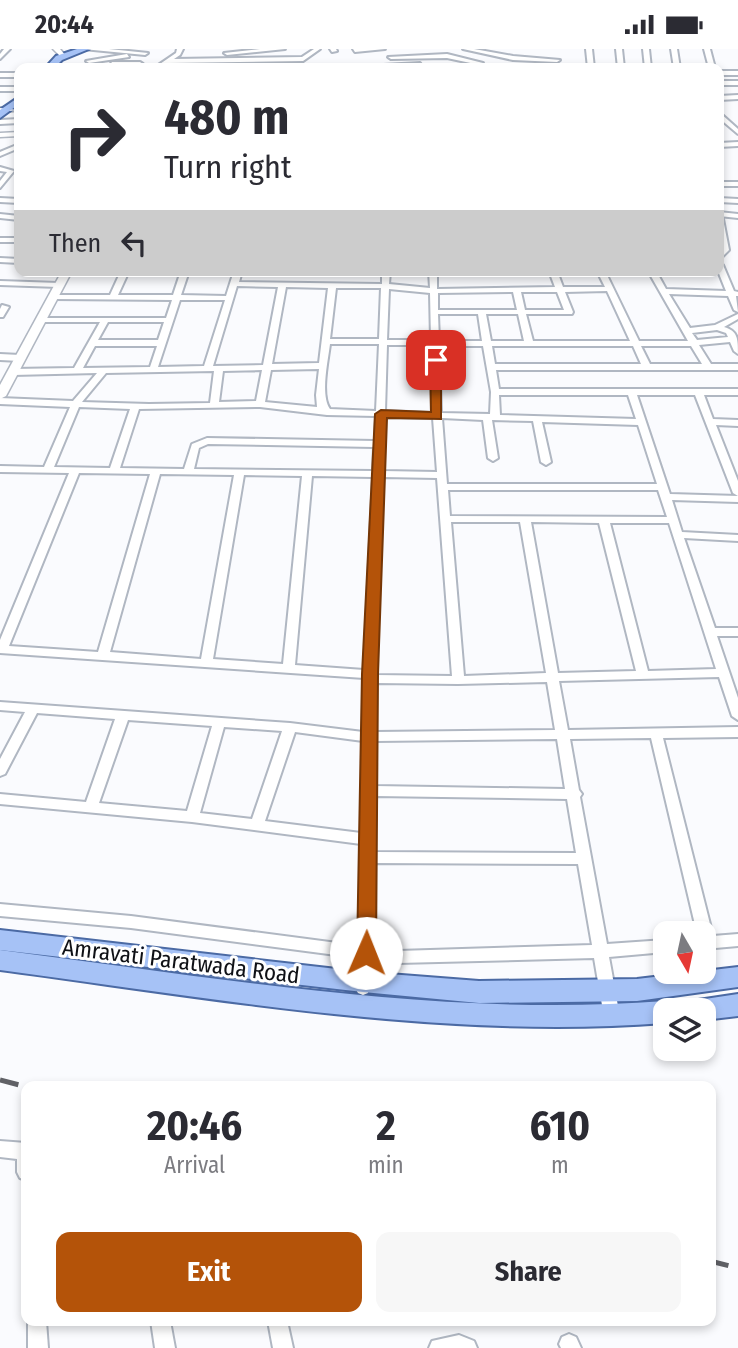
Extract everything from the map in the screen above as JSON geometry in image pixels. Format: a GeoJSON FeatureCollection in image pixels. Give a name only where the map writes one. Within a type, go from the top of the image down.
{"type":"FeatureCollection","features":[{"type":"Feature","properties":{"kind":"main road"},"geometry":{"type":"LineString","coordinates":[[59,53],[76,49]]}},
{"type":"Feature","properties":{"kind":"main road"},"geometry":{"type":"LineString","coordinates":[[59,53],[88,50]]}},
{"type":"Feature","properties":{"kind":"main road","name":"Amravati Paratwada Road"},"geometry":{"type":"LineString","coordinates":[[0,940],[362,993],[484,1015],[612,1017],[653,1013]]}},
{"type":"Feature","properties":{"kind":"main road","name":"Amravati Paratwada Road"},"geometry":{"type":"LineString","coordinates":[[0,960],[362,993],[637,990],[738,977]]}},
{"type":"Feature","properties":{"kind":"main road"},"geometry":{"type":"LineString","coordinates":[[716,1009],[737,1008]]}},
{"type":"Feature","properties":{"kind":"street"},"geometry":{"type":"LineString","coordinates":[[0,49],[7,49]]}},
{"type":"Feature","properties":{"kind":"street"},"geometry":{"type":"LineString","coordinates":[[0,57],[7,49]]}},
{"type":"Feature","properties":{"kind":"street"},"geometry":{"type":"LineString","coordinates":[[163,63],[179,51],[197,53],[282,49],[284,63]]}},
{"type":"Feature","properties":{"kind":"street"},"geometry":{"type":"LineString","coordinates":[[251,63],[303,59],[317,49]]}},
{"type":"Feature","properties":{"kind":"street"},"geometry":{"type":"LineString","coordinates":[[363,63],[355,50],[382,49],[395,63]]}},
{"type":"Feature","properties":{"kind":"street"},"geometry":{"type":"LineString","coordinates":[[421,49],[437,63]]}},
{"type":"Feature","properties":{"kind":"street"},"geometry":{"type":"LineString","coordinates":[[471,49],[497,55],[557,60],[557,49]]}},
{"type":"Feature","properties":{"kind":"street"},"geometry":{"type":"LineString","coordinates":[[391,57],[452,57],[481,63],[510,49]]}},
{"type":"Feature","properties":{"kind":"street"},"geometry":{"type":"LineString","coordinates":[[88,50],[146,52],[109,60],[89,61],[88,50]]}},
{"type":"Feature","properties":{"kind":"street"},"geometry":{"type":"LineString","coordinates":[[266,50],[285,60]]}},
{"type":"Feature","properties":{"kind":"street"},"geometry":{"type":"LineString","coordinates":[[244,51],[262,61]]}},
{"type":"Feature","properties":{"kind":"street"},"geometry":{"type":"LineString","coordinates":[[197,53],[199,61]]}},
{"type":"Feature","properties":{"kind":"street"},"geometry":{"type":"LineString","coordinates":[[303,59],[304,63]]}},
{"type":"Feature","properties":{"kind":"street"},"geometry":{"type":"LineString","coordinates":[[193,63],[230,63]]}},
{"type":"Feature","properties":{"kind":"street"},"geometry":{"type":"LineString","coordinates":[[724,119],[737,131]]}},
{"type":"Feature","properties":{"kind":"street"},"geometry":{"type":"LineString","coordinates":[[728,130],[737,131]]}},
{"type":"Feature","properties":{"kind":"street"},"geometry":{"type":"LineString","coordinates":[[0,169],[11,171],[0,186]]}},
{"type":"Feature","properties":{"kind":"street"},"geometry":{"type":"LineString","coordinates":[[724,228],[727,236],[724,245]]}},
{"type":"Feature","properties":{"kind":"street"},"geometry":{"type":"LineString","coordinates":[[724,275],[734,294],[738,310]]}},
{"type":"Feature","properties":{"kind":"street"},"geometry":{"type":"LineString","coordinates":[[64,277],[0,398],[165,407],[261,404],[332,413],[640,422]]}},
{"type":"Feature","properties":{"kind":"street"},"geometry":{"type":"LineString","coordinates":[[113,297],[122,277]]}},
{"type":"Feature","properties":{"kind":"street"},"geometry":{"type":"LineString","coordinates":[[153,370],[183,277]]}},
{"type":"Feature","properties":{"kind":"street"},"geometry":{"type":"LineString","coordinates":[[208,368],[236,277]]}},
{"type":"Feature","properties":{"kind":"street"},"geometry":{"type":"LineString","coordinates":[[362,993],[366,953],[370,676],[386,277]]}},
{"type":"Feature","properties":{"kind":"street"},"geometry":{"type":"LineString","coordinates":[[433,277],[441,481],[458,680]]}},
{"type":"Feature","properties":{"kind":"street"},"geometry":{"type":"LineString","coordinates":[[434,311],[569,312],[556,277]]}},
{"type":"Feature","properties":{"kind":"street"},"geometry":{"type":"LineString","coordinates":[[604,277],[647,367]]}},
{"type":"Feature","properties":{"kind":"street"},"geometry":{"type":"LineString","coordinates":[[656,277],[708,367]]}},
{"type":"Feature","properties":{"kind":"street"},"geometry":{"type":"LineString","coordinates":[[0,283],[59,285]]}},
{"type":"Feature","properties":{"kind":"street"},"geometry":{"type":"LineString","coordinates":[[234,284],[385,286],[433,291],[562,292],[610,289]]}},
{"type":"Feature","properties":{"kind":"street"},"geometry":{"type":"LineString","coordinates":[[261,404],[282,285]]}},
{"type":"Feature","properties":{"kind":"street"},"geometry":{"type":"LineString","coordinates":[[323,410],[320,395],[332,285]]}},
{"type":"Feature","properties":{"kind":"street"},"geometry":{"type":"LineString","coordinates":[[517,291],[530,344]]}},
{"type":"Feature","properties":{"kind":"street"},"geometry":{"type":"LineString","coordinates":[[664,291],[734,294]]}},
{"type":"Feature","properties":{"kind":"street"},"geometry":{"type":"LineString","coordinates":[[53,297],[230,298]]}},
{"type":"Feature","properties":{"kind":"street"},"geometry":{"type":"LineString","coordinates":[[0,307],[5,307],[0,315]]}},
{"type":"Feature","properties":{"kind":"street"},"geometry":{"type":"LineString","coordinates":[[482,313],[495,392],[491,418],[493,458]]}},
{"type":"Feature","properties":{"kind":"street"},"geometry":{"type":"LineString","coordinates":[[688,331],[717,327],[738,316]]}},
{"type":"Feature","properties":{"kind":"street"},"geometry":{"type":"LineString","coordinates":[[41,320],[169,320]]}},
{"type":"Feature","properties":{"kind":"street"},"geometry":{"type":"LineString","coordinates":[[77,371],[106,321]]}},
{"type":"Feature","properties":{"kind":"street"},"geometry":{"type":"LineString","coordinates":[[717,327],[730,331],[736,339],[738,351]]}},
{"type":"Feature","properties":{"kind":"street"},"geometry":{"type":"LineString","coordinates":[[328,341],[636,344],[736,339]]}},
{"type":"Feature","properties":{"kind":"street"},"geometry":{"type":"LineString","coordinates":[[93,343],[162,343]]}},
{"type":"Feature","properties":{"kind":"street"},"geometry":{"type":"LineString","coordinates":[[0,357],[20,358]]}},
{"type":"Feature","properties":{"kind":"street"},"geometry":{"type":"LineString","coordinates":[[13,372],[324,366]]}},
{"type":"Feature","properties":{"kind":"street"},"geometry":{"type":"LineString","coordinates":[[214,404],[219,367]]}},
{"type":"Feature","properties":{"kind":"street"},"geometry":{"type":"LineString","coordinates":[[490,367],[738,367]]}},
{"type":"Feature","properties":{"kind":"street"},"geometry":{"type":"LineString","coordinates":[[48,469],[76,403],[104,370]]}},
{"type":"Feature","properties":{"kind":"street"},"geometry":{"type":"LineString","coordinates":[[632,391],[738,715]]}},
{"type":"Feature","properties":{"kind":"street"},"geometry":{"type":"LineString","coordinates":[[495,392],[738,392]]}},
{"type":"Feature","properties":{"kind":"street"},"geometry":{"type":"LineString","coordinates":[[698,392],[738,493]]}},
{"type":"Feature","properties":{"kind":"street"},"geometry":{"type":"LineString","coordinates":[[114,471],[136,406]]}},
{"type":"Feature","properties":{"kind":"street"},"geometry":{"type":"LineString","coordinates":[[537,419],[546,462]]}},
{"type":"Feature","properties":{"kind":"street"},"geometry":{"type":"LineString","coordinates":[[710,422],[738,423]]}},
{"type":"Feature","properties":{"kind":"street"},"geometry":{"type":"LineString","coordinates":[[188,472],[193,449],[207,441],[380,444]]}},
{"type":"Feature","properties":{"kind":"street"},"geometry":{"type":"LineString","coordinates":[[726,464],[738,464]]}},
{"type":"Feature","properties":{"kind":"street"},"geometry":{"type":"LineString","coordinates":[[0,468],[378,475],[738,499]]}},
{"type":"Feature","properties":{"kind":"street"},"geometry":{"type":"LineString","coordinates":[[75,470],[1,649],[458,680],[723,673]]}},
{"type":"Feature","properties":{"kind":"street"},"geometry":{"type":"LineString","coordinates":[[103,656],[156,471]]}},
{"type":"Feature","properties":{"kind":"street"},"geometry":{"type":"LineString","coordinates":[[206,663],[239,473]]}},
{"type":"Feature","properties":{"kind":"street"},"geometry":{"type":"LineString","coordinates":[[289,668],[307,474]]}},
{"type":"Feature","properties":{"kind":"street"},"geometry":{"type":"LineString","coordinates":[[444,519],[673,520]]}},
{"type":"Feature","properties":{"kind":"street"},"geometry":{"type":"LineString","coordinates":[[525,520],[555,677],[612,1017]]}},
{"type":"Feature","properties":{"kind":"street"},"geometry":{"type":"LineString","coordinates":[[604,521],[643,675]]}},
{"type":"Feature","properties":{"kind":"street"},"geometry":{"type":"LineString","coordinates":[[679,535],[738,538]]}},
{"type":"Feature","properties":{"kind":"street"},"geometry":{"type":"LineString","coordinates":[[710,632],[738,632]]}},
{"type":"Feature","properties":{"kind":"street"},"geometry":{"type":"LineString","coordinates":[[0,706],[290,727],[369,737],[738,732]]}},
{"type":"Feature","properties":{"kind":"street"},"geometry":{"type":"LineString","coordinates":[[0,770],[33,709]]}},
{"type":"Feature","properties":{"kind":"street"},"geometry":{"type":"LineString","coordinates":[[91,808],[124,715]]}},
{"type":"Feature","properties":{"kind":"street"},"geometry":{"type":"LineString","coordinates":[[192,817],[219,722]]}},
{"type":"Feature","properties":{"kind":"street"},"geometry":{"type":"LineString","coordinates":[[256,826],[290,727]]}},
{"type":"Feature","properties":{"kind":"street"},"geometry":{"type":"LineString","coordinates":[[656,734],[700,921]]}},
{"type":"Feature","properties":{"kind":"street"},"geometry":{"type":"LineString","coordinates":[[369,791],[575,794]]}},
{"type":"Feature","properties":{"kind":"street"},"geometry":{"type":"LineString","coordinates":[[0,799],[192,817],[368,839]]}},
{"type":"Feature","properties":{"kind":"street"},"geometry":{"type":"LineString","coordinates":[[368,857],[585,859]]}},
{"type":"Feature","properties":{"kind":"street"},"geometry":{"type":"LineString","coordinates":[[0,910],[131,922],[398,957],[653,947]]}},
{"type":"Feature","properties":{"kind":"street"},"geometry":{"type":"LineString","coordinates":[[716,942],[738,940]]}},
{"type":"Feature","properties":{"kind":"street"},"geometry":{"type":"LineString","coordinates":[[0,1149],[21,1151]]}},
{"type":"Feature","properties":{"kind":"street"},"geometry":{"type":"LineString","coordinates":[[37,1326],[38,1348]]}},
{"type":"Feature","properties":{"kind":"street"},"geometry":{"type":"LineString","coordinates":[[161,1326],[165,1348]]}},
{"type":"Feature","properties":{"kind":"street"},"geometry":{"type":"LineString","coordinates":[[278,1326],[283,1348]]}},
{"type":"Feature","properties":{"kind":"street"},"geometry":{"type":"LineString","coordinates":[[439,1348],[459,1345],[467,1348]]}},
{"type":"Feature","properties":{"kind":"railway"},"geometry":{"type":"LineString","coordinates":[[0,1080],[21,1085]]}},
{"type":"Feature","properties":{"kind":"railway"},"geometry":{"type":"LineString","coordinates":[[716,1262],[738,1268]]}},
{"type":"Feature","properties":{"kind":"route"},"geometry":{"type":"LineString","coordinates":[[366,953],[370,674],[381,414],[437,416],[436,360]]}}]}
